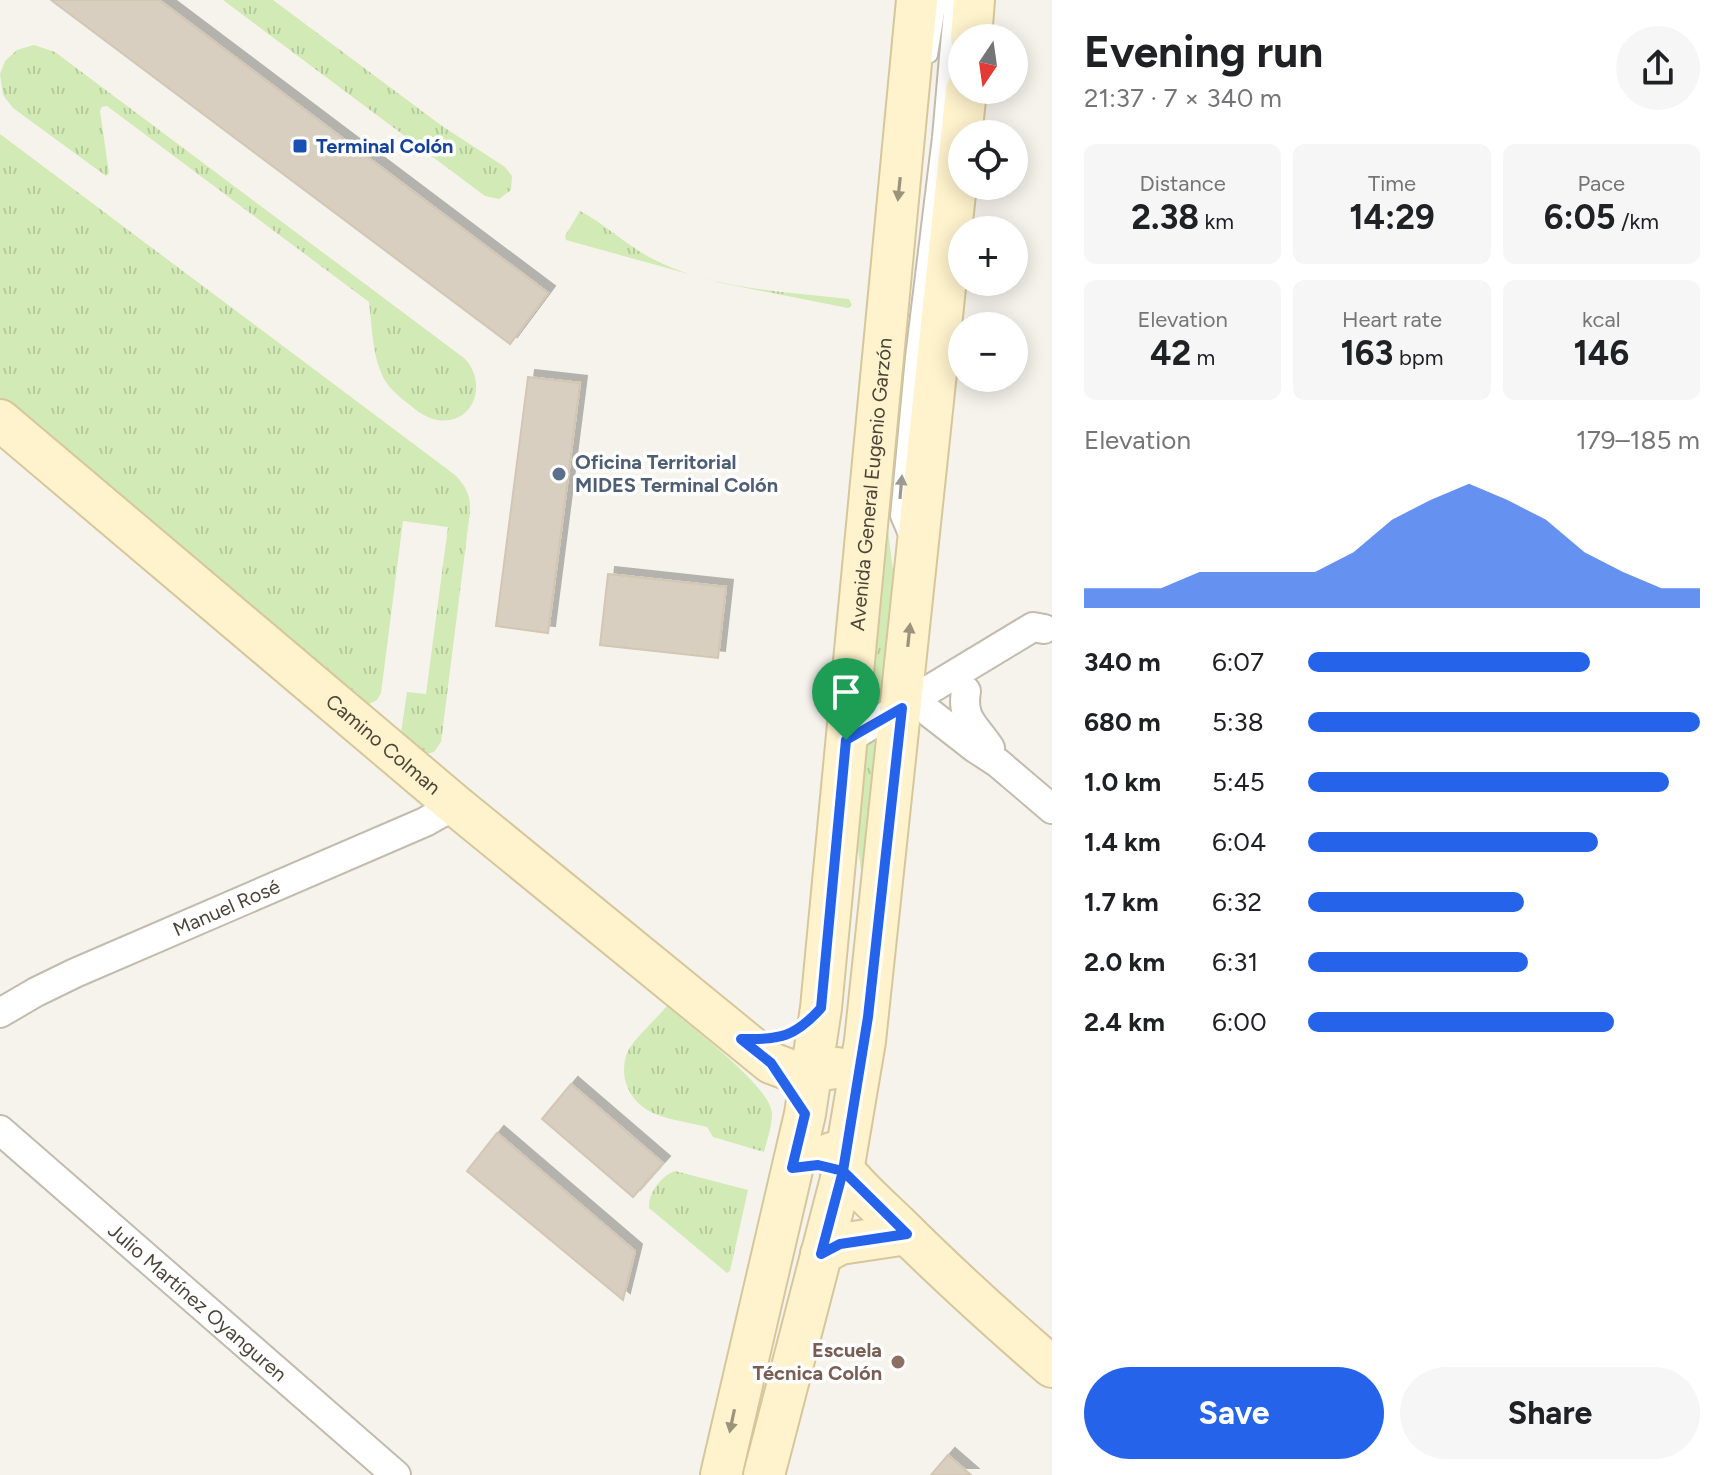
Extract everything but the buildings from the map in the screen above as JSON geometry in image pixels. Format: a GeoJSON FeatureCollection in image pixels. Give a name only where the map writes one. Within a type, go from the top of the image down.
{"type":"FeatureCollection","features":[{"type":"Feature","properties":{"kind":"main road","name":"Avenida General Eugenio Garzón"},"geometry":{"type":"LineString","coordinates":[[823,1071],[821,1008],[917,0]]}},
{"type":"Feature","properties":{"kind":"main road"},"geometry":{"type":"LineString","coordinates":[[972,24],[974,0]]}},
{"type":"Feature","properties":{"kind":"main road","name":"Avenida General Eugenio Garzón"},"geometry":{"type":"LineString","coordinates":[[817,1168],[865,1041],[910,718],[916,562],[965,104]]}},
{"type":"Feature","properties":{"kind":"main road","name":"Camino Colman"},"geometry":{"type":"LineString","coordinates":[[0,420],[455,805],[756,1051],[786,1070],[823,1071]]}},
{"type":"Feature","properties":{"kind":"main road"},"geometry":{"type":"LineString","coordinates":[[764,1475],[821,1254],[817,1168],[805,1114],[823,1071],[854,903],[851,866],[839,818]]}},
{"type":"Feature","properties":{"kind":"main road"},"geometry":{"type":"LineString","coordinates":[[756,1051],[770,1040],[804,1027],[821,1008]]}},
{"type":"Feature","properties":{"kind":"main road"},"geometry":{"type":"LineString","coordinates":[[823,1071],[853,1059],[865,1041]]}},
{"type":"Feature","properties":{"kind":"main road","name":"Camino Colman"},"geometry":{"type":"LineString","coordinates":[[756,1051],[805,1114]]}},
{"type":"Feature","properties":{"kind":"main road"},"geometry":{"type":"LineString","coordinates":[[721,1475],[817,1168],[834,1146],[823,1071]]}},
{"type":"Feature","properties":{"kind":"main road"},"geometry":{"type":"LineString","coordinates":[[817,1168],[907,1234],[981,1306],[1052,1367]]}},
{"type":"Feature","properties":{"kind":"main road"},"geometry":{"type":"LineString","coordinates":[[785,1395],[776,1341],[817,1168]]}},
{"type":"Feature","properties":{"kind":"main road"},"geometry":{"type":"LineString","coordinates":[[821,1254],[840,1244],[907,1234]]}},
{"type":"Feature","properties":{"kind":"street"},"geometry":{"type":"LineString","coordinates":[[910,718],[1033,627],[1048,626]]}},
{"type":"Feature","properties":{"kind":"street"},"geometry":{"type":"LineString","coordinates":[[846,740],[910,718],[966,691],[1040,641],[1048,626]]}},
{"type":"Feature","properties":{"kind":"street"},"geometry":{"type":"LineString","coordinates":[[966,691],[964,704],[967,718],[988,744],[998,763]]}},
{"type":"Feature","properties":{"kind":"street"},"geometry":{"type":"LineString","coordinates":[[910,718],[975,748],[998,763],[1052,809]]}},
{"type":"Feature","properties":{"kind":"street","name":"Manuel Rosé"},"geometry":{"type":"LineString","coordinates":[[0,1013],[75,973],[425,822],[455,805]]}},
{"type":"Feature","properties":{"kind":"street","name":"Julio Martínez Oyanguren"},"geometry":{"type":"LineString","coordinates":[[0,1130],[396,1475]]}},
{"type":"Feature","properties":{"kind":"lane"},"geometry":{"type":"LineString","coordinates":[[928,66],[939,0]]}},
{"type":"Feature","properties":{"kind":"lane","name":"Avenida General Eugenio Garzón"},"geometry":{"type":"LineString","coordinates":[[916,562],[898,516],[952,0]]}},
{"type":"Feature","properties":{"kind":"lane","name":"Avenida General Eugenio Garzón"},"geometry":{"type":"LineString","coordinates":[[904,135],[923,94]]}},
{"type":"Feature","properties":{"kind":"green space"},"geometry":{"type":"Polygon","coordinates":[[[223,0],[273,0],[442,126],[505,167],[512,176],[511,190],[499,199],[485,196],[223,0]]]}},
{"type":"Feature","properties":{"kind":"green space"},"geometry":{"type":"Polygon","coordinates":[[[34,45],[55,52],[464,358],[475,378],[474,400],[469,409],[450,420],[437,420],[424,415],[402,399],[382,375],[374,348],[369,302],[107,106],[100,111],[109,173],[106,176],[13,108],[3,95],[0,74],[5,61],[17,50],[34,45]]]}},
{"type":"Feature","properties":{"kind":"green space"},"geometry":{"type":"Polygon","coordinates":[[[0,134],[462,483],[469,496],[470,512],[441,742],[434,752],[423,755],[402,738],[401,733],[407,692],[426,694],[448,527],[403,521],[381,693],[377,700],[367,705],[0,403],[0,134]]]}},
{"type":"Feature","properties":{"kind":"green space"},"geometry":{"type":"Polygon","coordinates":[[[580,211],[647,256],[699,277],[566,240],[565,236],[580,211]]]}},
{"type":"Feature","properties":{"kind":"green space"},"geometry":{"type":"Polygon","coordinates":[[[706,279],[751,288],[849,299],[852,305],[848,308],[721,283],[706,279]]]}},
{"type":"Feature","properties":{"kind":"green space"},"geometry":{"type":"Polygon","coordinates":[[[885,507],[894,578],[884,696],[868,702],[885,507]]]}},
{"type":"Feature","properties":{"kind":"green space"},"geometry":{"type":"Polygon","coordinates":[[[879,734],[863,884],[856,834],[862,745],[879,734]]]}},
{"type":"Feature","properties":{"kind":"green space"},"geometry":{"type":"Polygon","coordinates":[[[667,1006],[745,1073],[768,1102],[772,1119],[764,1152],[713,1137],[707,1127],[657,1115],[638,1103],[630,1093],[624,1072],[627,1053],[667,1006]]]}},
{"type":"Feature","properties":{"kind":"green space"},"geometry":{"type":"Polygon","coordinates":[[[675,1171],[748,1190],[730,1271],[727,1273],[649,1208],[656,1186],[675,1171]]]}},
{"type":"Feature","properties":{"kind":"place","name":"Terminal Colón"},"geometry":{"type":"Point","coordinates":[300,146]}},
{"type":"Feature","properties":{"kind":"place","name":"Oficina Territorial MIDES Terminal Colón"},"geometry":{"type":"Point","coordinates":[559,474]}},
{"type":"Feature","properties":{"kind":"place","name":"Escuela Técnica Colón"},"geometry":{"type":"Point","coordinates":[898,1362]}},
{"type":"Feature","properties":{"kind":"route"},"geometry":{"type":"LineString","coordinates":[[846,740],[821,1008],[804,1027],[791,1034],[770,1040],[741,1039],[771,1063],[805,1114],[792,1168],[818,1165],[843,1171],[821,1254],[840,1244],[907,1234],[843,1171],[865,1041],[902,708],[846,740]]}}]}
